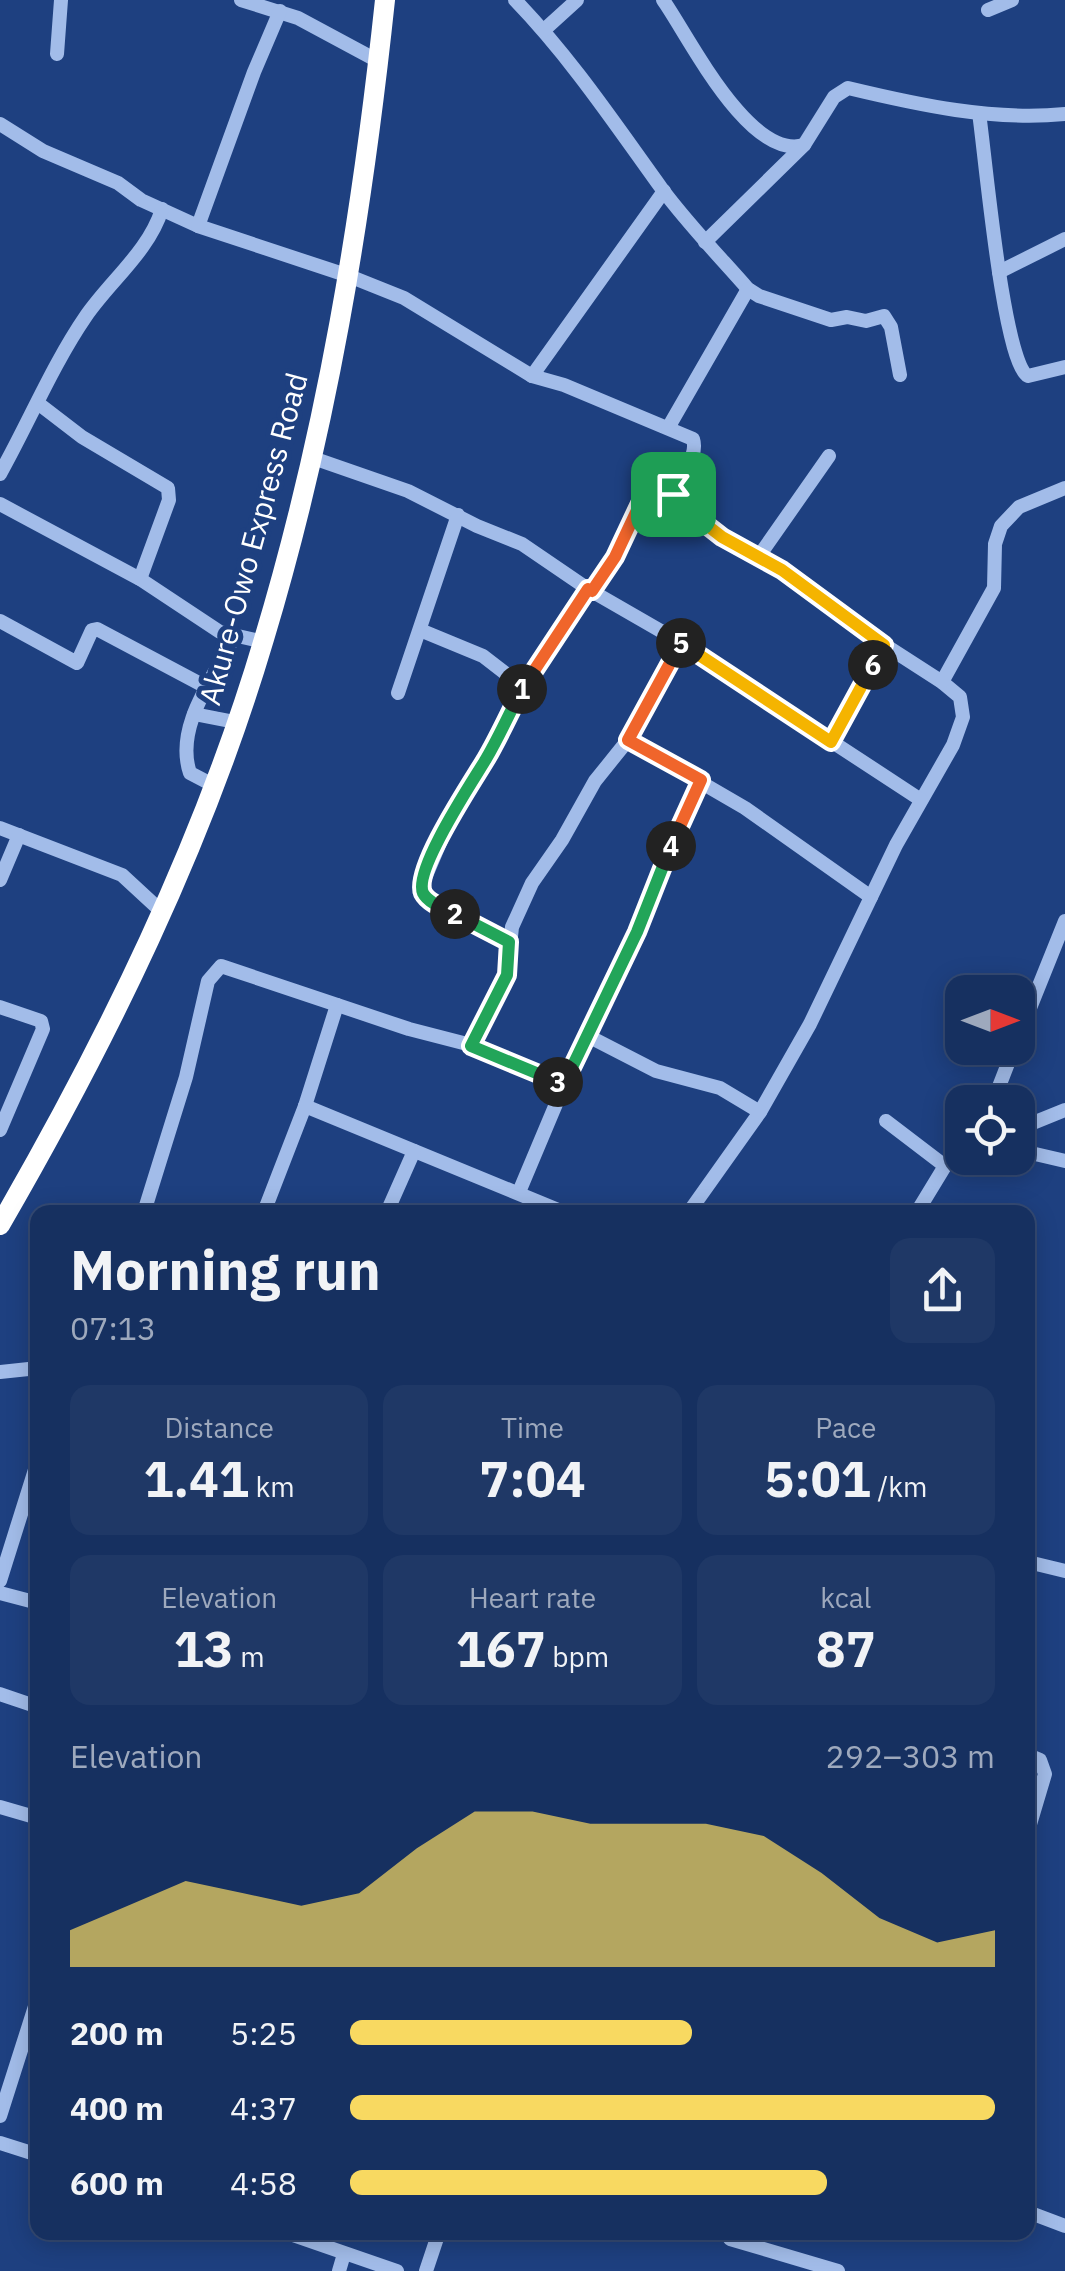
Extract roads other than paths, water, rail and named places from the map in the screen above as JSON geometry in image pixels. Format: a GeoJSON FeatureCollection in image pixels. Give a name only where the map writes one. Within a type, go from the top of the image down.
{"type":"FeatureCollection","features":[{"type":"Feature","properties":{"kind":"highway","name":"Akure-Owo Express Road"},"geometry":{"type":"LineString","coordinates":[[0,1225],[67,1105],[162,911],[213,785],[264,642],[313,458],[349,276],[385,0]]}},
{"type":"Feature","properties":{"kind":"street"},"geometry":{"type":"LineString","coordinates":[[57,54],[62,0]]}},
{"type":"Feature","properties":{"kind":"street"},"geometry":{"type":"LineString","coordinates":[[241,0],[280,10],[378,61]]}},
{"type":"Feature","properties":{"kind":"street"},"geometry":{"type":"LineString","coordinates":[[515,0],[544,30],[705,242],[748,288],[759,296],[831,320],[847,317],[866,321],[884,316],[891,327],[900,375]]}},
{"type":"Feature","properties":{"kind":"street"},"geometry":{"type":"LineString","coordinates":[[544,30],[577,0]]}},
{"type":"Feature","properties":{"kind":"street"},"geometry":{"type":"LineString","coordinates":[[663,0],[727,100],[769,136],[792,147],[804,145]]}},
{"type":"Feature","properties":{"kind":"street"},"geometry":{"type":"LineString","coordinates":[[988,10],[1012,0]]}},
{"type":"Feature","properties":{"kind":"street"},"geometry":{"type":"LineString","coordinates":[[198,226],[280,10]]}},
{"type":"Feature","properties":{"kind":"street"},"geometry":{"type":"LineString","coordinates":[[705,242],[804,145],[834,97],[848,88],[979,113],[1065,114]]}},
{"type":"Feature","properties":{"kind":"street"},"geometry":{"type":"LineString","coordinates":[[979,113],[1000,272],[1019,369],[1028,376],[1065,367]]}},
{"type":"Feature","properties":{"kind":"street"},"geometry":{"type":"LineString","coordinates":[[0,124],[43,151],[108,178],[198,226],[404,298],[532,376],[692,439],[695,452],[673,494]]}},
{"type":"Feature","properties":{"kind":"street"},"geometry":{"type":"LineString","coordinates":[[532,376],[664,191]]}},
{"type":"Feature","properties":{"kind":"street"},"geometry":{"type":"LineString","coordinates":[[0,474],[67,346],[86,315],[157,226],[162,209]]}},
{"type":"Feature","properties":{"kind":"street"},"geometry":{"type":"LineString","coordinates":[[157,226],[177,216]]}},
{"type":"Feature","properties":{"kind":"street"},"geometry":{"type":"LineString","coordinates":[[1000,272],[1065,239]]}},
{"type":"Feature","properties":{"kind":"street"},"geometry":{"type":"LineString","coordinates":[[668,428],[748,288]]}},
{"type":"Feature","properties":{"kind":"street"},"geometry":{"type":"LineString","coordinates":[[39,404],[82,438],[168,488],[169,500],[140,578]]}},
{"type":"Feature","properties":{"kind":"street"},"geometry":{"type":"LineString","coordinates":[[759,556],[829,456]]}},
{"type":"Feature","properties":{"kind":"street"},"geometry":{"type":"LineString","coordinates":[[313,458],[408,491],[528,547],[921,800]]}},
{"type":"Feature","properties":{"kind":"street"},"geometry":{"type":"LineString","coordinates":[[942,682],[994,588],[1001,526],[1019,507],[1065,488]]}},
{"type":"Feature","properties":{"kind":"street"},"geometry":{"type":"LineString","coordinates":[[509,942],[432,902],[422,891],[422,884],[456,805],[484,762],[523,687],[615,557],[646,491],[673,494]]}},
{"type":"Feature","properties":{"kind":"street"},"geometry":{"type":"LineString","coordinates":[[673,494],[676,501],[722,537],[759,556],[942,682],[960,697],[963,717],[953,745],[871,897],[810,1024],[760,1112],[695,1205]]}},
{"type":"Feature","properties":{"kind":"street"},"geometry":{"type":"LineString","coordinates":[[0,504],[140,578],[199,620],[264,642]]}},
{"type":"Feature","properties":{"kind":"street"},"geometry":{"type":"LineString","coordinates":[[398,692],[458,515]]}},
{"type":"Feature","properties":{"kind":"street"},"geometry":{"type":"LineString","coordinates":[[0,621],[78,663],[92,630],[97,629],[208,688]]}},
{"type":"Feature","properties":{"kind":"street"},"geometry":{"type":"LineString","coordinates":[[420,630],[483,656],[523,687]]}},
{"type":"Feature","properties":{"kind":"street"},"geometry":{"type":"LineString","coordinates":[[213,785],[194,777],[188,768],[187,733],[235,635]]}},
{"type":"Feature","properties":{"kind":"street"},"geometry":{"type":"LineString","coordinates":[[471,1046],[507,975],[509,942],[519,910],[538,873],[562,840],[595,781],[628,740],[680,642]]}},
{"type":"Feature","properties":{"kind":"street"},"geometry":{"type":"LineString","coordinates":[[831,742],[884,645]]}},
{"type":"Feature","properties":{"kind":"street"},"geometry":{"type":"LineString","coordinates":[[194,714],[236,722]]}},
{"type":"Feature","properties":{"kind":"street"},"geometry":{"type":"LineString","coordinates":[[628,740],[701,780],[871,897]]}},
{"type":"Feature","properties":{"kind":"street"},"geometry":{"type":"LineString","coordinates":[[519,1192],[701,780]]}},
{"type":"Feature","properties":{"kind":"street"},"geometry":{"type":"LineString","coordinates":[[0,828],[122,875],[162,911]]}},
{"type":"Feature","properties":{"kind":"street"},"geometry":{"type":"LineString","coordinates":[[0,880],[19,835]]}},
{"type":"Feature","properties":{"kind":"street"},"geometry":{"type":"LineString","coordinates":[[1035,996],[1065,921]]}},
{"type":"Feature","properties":{"kind":"street"},"geometry":{"type":"LineString","coordinates":[[146,1205],[214,970],[228,967],[471,1046],[564,1084]]}},
{"type":"Feature","properties":{"kind":"street"},"geometry":{"type":"LineString","coordinates":[[267,1205],[305,1106],[337,1005]]}},
{"type":"Feature","properties":{"kind":"street"},"geometry":{"type":"LineString","coordinates":[[0,1006],[41,1021],[44,1028],[0,1130]]}},
{"type":"Feature","properties":{"kind":"street"},"geometry":{"type":"LineString","coordinates":[[586,1035],[656,1072],[720,1088],[760,1112]]}},
{"type":"Feature","properties":{"kind":"street"},"geometry":{"type":"LineString","coordinates":[[305,1106],[548,1205]]}},
{"type":"Feature","properties":{"kind":"street"},"geometry":{"type":"LineString","coordinates":[[1035,1122],[1065,1110]]}},
{"type":"Feature","properties":{"kind":"street"},"geometry":{"type":"LineString","coordinates":[[886,1121],[945,1166],[921,1205]]}},
{"type":"Feature","properties":{"kind":"street"},"geometry":{"type":"LineString","coordinates":[[390,1205],[414,1150]]}},
{"type":"Feature","properties":{"kind":"street"},"geometry":{"type":"LineString","coordinates":[[1035,1154],[1065,1161]]}},
{"type":"Feature","properties":{"kind":"street"},"geometry":{"type":"LineString","coordinates":[[0,1372],[30,1369]]}},
{"type":"Feature","properties":{"kind":"street"},"geometry":{"type":"LineString","coordinates":[[0,1580],[30,1485]]}},
{"type":"Feature","properties":{"kind":"street"},"geometry":{"type":"LineString","coordinates":[[1035,1564],[1065,1571]]}},
{"type":"Feature","properties":{"kind":"street"},"geometry":{"type":"LineString","coordinates":[[0,1593],[30,1601]]}},
{"type":"Feature","properties":{"kind":"street"},"geometry":{"type":"LineString","coordinates":[[0,1694],[30,1703]]}},
{"type":"Feature","properties":{"kind":"street"},"geometry":{"type":"LineString","coordinates":[[1035,1758],[1040,1760],[1045,1774],[1035,1808]]}},
{"type":"Feature","properties":{"kind":"street"},"geometry":{"type":"LineString","coordinates":[[0,1808],[30,1816]]}},
{"type":"Feature","properties":{"kind":"street"},"geometry":{"type":"LineString","coordinates":[[0,2116],[30,2022]]}},
{"type":"Feature","properties":{"kind":"street"},"geometry":{"type":"LineString","coordinates":[[0,2143],[30,2152]]}},
{"type":"Feature","properties":{"kind":"street"},"geometry":{"type":"LineString","coordinates":[[1035,2215],[1065,2226]]}},
{"type":"Feature","properties":{"kind":"street"},"geometry":{"type":"LineString","coordinates":[[306,2240],[398,2271]]}},
{"type":"Feature","properties":{"kind":"street"},"geometry":{"type":"LineString","coordinates":[[426,2271],[436,2240]]}},
{"type":"Feature","properties":{"kind":"street"},"geometry":{"type":"LineString","coordinates":[[733,2240],[838,2271]]}},
{"type":"Feature","properties":{"kind":"street"},"geometry":{"type":"LineString","coordinates":[[338,2271],[344,2254]]}}]}
